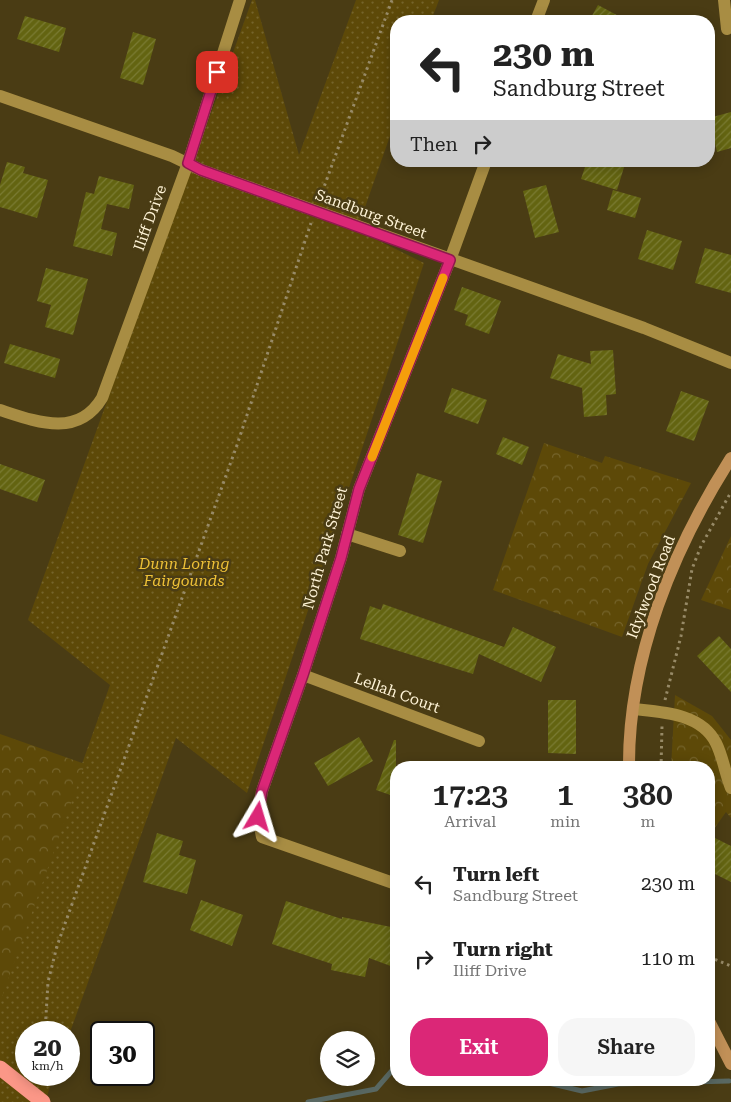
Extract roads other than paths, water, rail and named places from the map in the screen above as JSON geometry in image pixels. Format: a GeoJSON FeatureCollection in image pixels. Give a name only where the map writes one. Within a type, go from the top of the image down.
{"type":"FeatureCollection","features":[{"type":"Feature","properties":{"kind":"highway"},"geometry":{"type":"LineString","coordinates":[[0,1068],[43,1102]]}},
{"type":"Feature","properties":{"kind":"main road","name":"Idylwood Road"},"geometry":{"type":"LineString","coordinates":[[629,761],[633,709],[641,664],[655,615],[691,528],[731,458]]}},
{"type":"Feature","properties":{"kind":"main road"},"geometry":{"type":"LineString","coordinates":[[715,1033],[731,1064]]}},
{"type":"Feature","properties":{"kind":"street","name":"Iliff Drive"},"geometry":{"type":"LineString","coordinates":[[0,410],[28,419],[61,424],[74,422],[86,417],[96,408],[102,398],[188,163],[240,0]]}},
{"type":"Feature","properties":{"kind":"street"},"geometry":{"type":"LineString","coordinates":[[538,15],[544,0]]}},
{"type":"Feature","properties":{"kind":"street"},"geometry":{"type":"LineString","coordinates":[[724,0],[727,29]]}},
{"type":"Feature","properties":{"kind":"street","name":"Sandburg Street"},"geometry":{"type":"LineString","coordinates":[[0,96],[450,260],[644,328],[731,362]]}},
{"type":"Feature","properties":{"kind":"street","name":"North Park Street"},"geometry":{"type":"LineString","coordinates":[[390,882],[262,837],[258,817],[260,798],[303,675],[359,489],[450,260],[484,167]]}},
{"type":"Feature","properties":{"kind":"street"},"geometry":{"type":"LineString","coordinates":[[347,534],[400,551]]}},
{"type":"Feature","properties":{"kind":"street","name":"Lellah Court"},"geometry":{"type":"LineString","coordinates":[[303,675],[479,741]]}},
{"type":"Feature","properties":{"kind":"street"},"geometry":{"type":"LineString","coordinates":[[633,709],[664,712],[694,722],[706,730],[715,742],[731,788]]}},
{"type":"Feature","properties":{"kind":"waterway"},"geometry":{"type":"LineString","coordinates":[[308,1102],[376,1089],[390,1073]]}},
{"type":"Feature","properties":{"kind":"waterway"},"geometry":{"type":"LineString","coordinates":[[715,1081],[729,1081]]}},
{"type":"Feature","properties":{"kind":"waterway"},"geometry":{"type":"LineString","coordinates":[[561,1086],[582,1091],[608,1086]]}},
{"type":"Feature","properties":{"kind":"park label","name":"Dunn Loring Fairgounds"},"geometry":{"type":"Point","coordinates":[184,572]}}]}
